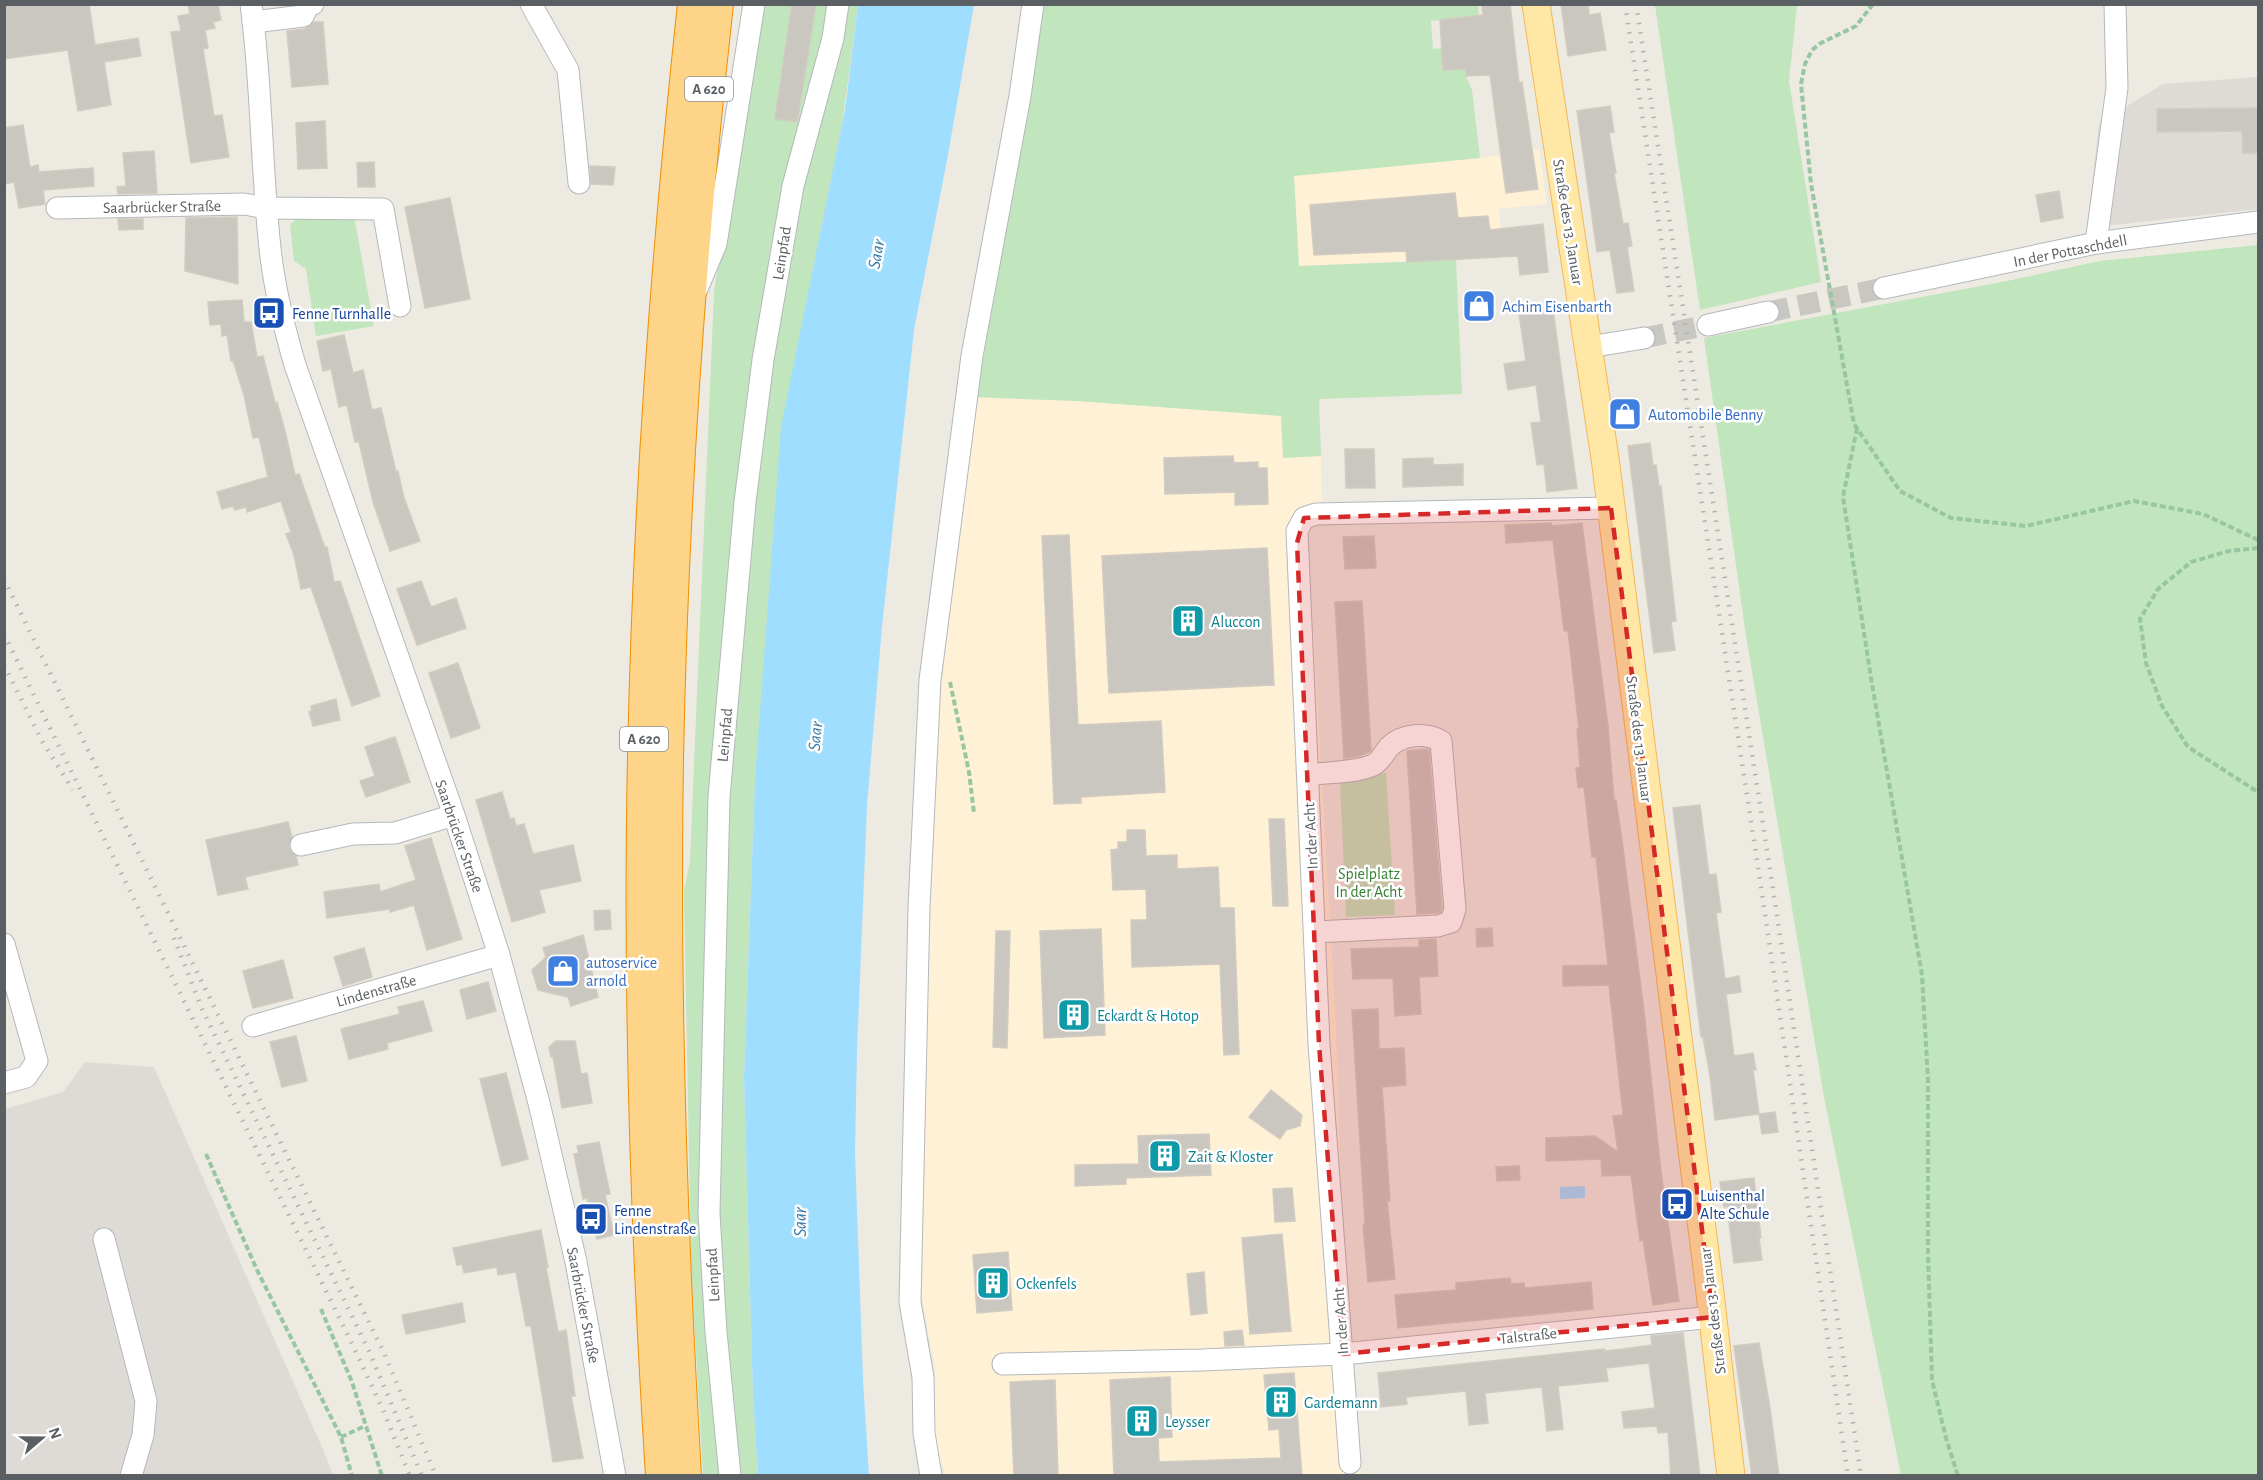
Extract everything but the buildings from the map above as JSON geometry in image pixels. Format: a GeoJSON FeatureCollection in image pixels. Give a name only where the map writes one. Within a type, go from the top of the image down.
{"type":"FeatureCollection","features":[{"type":"Feature","properties":{"kind":"highway","name":"A 620"},"geometry":{"type":"LineString","coordinates":[[661,1476],[652,1330],[646,1166],[643,758],[650,545],[663,324],[693,4]]}},
{"type":"Feature","properties":{"kind":"highway","name":"A 620"},"geometry":{"type":"LineString","coordinates":[[686,1476],[671,1167],[667,887],[668,757],[675,548],[689,309],[718,4]]}},
{"type":"Feature","properties":{"kind":"main road","name":"Straße des 13. Januar"},"geometry":{"type":"LineString","coordinates":[[1536,4],[1589,347],[1605,400],[1611,508],[1731,1476]]}},
{"type":"Feature","properties":{"kind":"street"},"geometry":{"type":"LineString","coordinates":[[252,13],[303,16],[313,4]]}},
{"type":"Feature","properties":{"kind":"street"},"geometry":{"type":"LineString","coordinates":[[531,4],[567,70],[579,183]]}},
{"type":"Feature","properties":{"kind":"street"},"geometry":{"type":"LineString","coordinates":[[689,309],[716,244],[754,4]]}},
{"type":"Feature","properties":{"kind":"street","name":"Leinpfad"},"geometry":{"type":"LineString","coordinates":[[730,1476],[716,1332],[708,1213],[719,797],[745,502],[763,360],[793,186],[831,48],[838,4]]}},
{"type":"Feature","properties":{"kind":"street"},"geometry":{"type":"LineString","coordinates":[[931,1476],[924,1433],[922,1377],[910,1302],[919,907],[930,680],[972,356],[1020,96],[1033,4]]}},
{"type":"Feature","properties":{"kind":"street"},"geometry":{"type":"LineString","coordinates":[[2096,243],[2117,88],[2115,4]]}},
{"type":"Feature","properties":{"kind":"street","name":"Saarbrücker Straße"},"geometry":{"type":"LineString","coordinates":[[252,13],[266,208],[280,312],[295,365],[500,955],[539,1103],[576,1262],[615,1476]]}},
{"type":"Feature","properties":{"kind":"street","name":"Saarbrücker Straße"},"geometry":{"type":"LineString","coordinates":[[57,208],[244,204],[266,208]]}},
{"type":"Feature","properties":{"kind":"street"},"geometry":{"type":"LineString","coordinates":[[266,208],[382,209],[400,306]]}},
{"type":"Feature","properties":{"kind":"street","name":"In der Pottaschdell"},"geometry":{"type":"LineString","coordinates":[[1884,288],[2096,243],[2259,222]]}},
{"type":"Feature","properties":{"kind":"street"},"geometry":{"type":"LineString","coordinates":[[1708,325],[1768,312]]}},
{"type":"Feature","properties":{"kind":"street"},"geometry":{"type":"LineString","coordinates":[[1589,347],[1644,339]]}},
{"type":"Feature","properties":{"kind":"street","name":"In der Acht"},"geometry":{"type":"LineString","coordinates":[[1350,1463],[1320,1056],[1298,531],[1304,518],[1316,514],[1611,508]]}},
{"type":"Feature","properties":{"kind":"street"},"geometry":{"type":"LineString","coordinates":[[1308,775],[1376,764],[1390,745],[1411,736],[1432,736],[1441,741],[1455,909],[1451,922],[1438,926],[1315,932]]}},
{"type":"Feature","properties":{"kind":"street"},"geometry":{"type":"LineString","coordinates":[[301,845],[353,834],[395,833],[453,815]]}},
{"type":"Feature","properties":{"kind":"street"},"geometry":{"type":"LineString","coordinates":[[4,944],[37,1061],[26,1077],[4,1083]]}},
{"type":"Feature","properties":{"kind":"street","name":"Lindenstraße"},"geometry":{"type":"LineString","coordinates":[[254,1026],[500,955]]}},
{"type":"Feature","properties":{"kind":"street"},"geometry":{"type":"LineString","coordinates":[[104,1239],[146,1401],[143,1435],[131,1476]]}},
{"type":"Feature","properties":{"kind":"street","name":"Talstraße"},"geometry":{"type":"LineString","coordinates":[[1003,1364],[1202,1360],[1342,1354],[1713,1317]]}},
{"type":"Feature","properties":{"kind":"path"},"geometry":{"type":"LineString","coordinates":[[1873,4],[1856,26],[1821,43],[1812,50],[1805,64],[1801,84],[1811,184],[1854,424],[1900,491],[1951,518],[2026,526],[2134,501],[2203,514],[2259,540]]}},
{"type":"Feature","properties":{"kind":"path"},"geometry":{"type":"LineString","coordinates":[[1857,428],[1843,497],[1870,678],[1922,975],[1928,1080],[1928,1253],[1932,1380],[1958,1476]]}},
{"type":"Feature","properties":{"kind":"path"},"geometry":{"type":"LineString","coordinates":[[2259,548],[2229,550],[2191,562],[2158,588],[2140,619],[2145,663],[2162,706],[2188,747],[2259,792]]}},
{"type":"Feature","properties":{"kind":"path"},"geometry":{"type":"LineString","coordinates":[[949,673],[969,772],[974,813]]}},
{"type":"Feature","properties":{"kind":"path"},"geometry":{"type":"LineString","coordinates":[[206,1154],[257,1270],[341,1437],[352,1476]]}},
{"type":"Feature","properties":{"kind":"path"},"geometry":{"type":"LineString","coordinates":[[321,1309],[352,1383],[382,1476]]}},
{"type":"Feature","properties":{"kind":"path"},"geometry":{"type":"LineString","coordinates":[[341,1437],[365,1426]]}},
{"type":"Feature","properties":{"kind":"highlighted area"},"geometry":{"type":"Polygon","coordinates":[[[1611,508],[1713,1317],[1343,1354],[1319,1044],[1297,543],[1304,518],[1611,508]]]}},
{"type":"Feature","properties":{"kind":"shaded area"},"geometry":{"type":"Polygon","coordinates":[[[2258,77],[2258,209],[2087,228],[2099,123],[2163,84],[2258,77]]]}},
{"type":"Feature","properties":{"kind":"shaded area"},"geometry":{"type":"Polygon","coordinates":[[[1539,149],[1547,204],[1499,209],[1502,257],[1299,266],[1294,175],[1480,158],[1539,149]]]}},
{"type":"Feature","properties":{"kind":"shaded area"},"geometry":{"type":"Polygon","coordinates":[[[973,397],[1078,401],[1282,416],[1283,457],[1321,456],[1322,524],[1311,530],[1308,538],[1336,1028],[1340,1180],[1361,1475],[946,1476],[940,1460],[935,1440],[935,1368],[922,1298],[927,818],[973,397]]]}},
{"type":"Feature","properties":{"kind":"shaded area"},"geometry":{"type":"Polygon","coordinates":[[[85,1062],[154,1067],[333,1475],[5,1476],[5,1109],[63,1092],[85,1062]]]}},
{"type":"Feature","properties":{"kind":"green space"},"geometry":{"type":"Polygon","coordinates":[[[761,5],[858,5],[755,780],[744,1078],[753,1396],[758,1475],[703,1475],[691,1265],[684,891],[690,861],[714,291],[761,5]]]}},
{"type":"Feature","properties":{"kind":"green space"},"geometry":{"type":"Polygon","coordinates":[[[1038,5],[1478,5],[1479,16],[1431,21],[1433,49],[1442,48],[1466,69],[1466,76],[1472,90],[1480,158],[1294,176],[1299,266],[1456,260],[1462,394],[1319,399],[1321,456],[1283,458],[1281,416],[1078,401],[973,397],[1038,5]]]}},
{"type":"Feature","properties":{"kind":"green space"},"geometry":{"type":"Polygon","coordinates":[[[1655,5],[1797,5],[1789,81],[1821,282],[1700,310],[1655,5]]]}},
{"type":"Feature","properties":{"kind":"green space"},"geometry":{"type":"Polygon","coordinates":[[[354,216],[374,326],[316,336],[306,269],[294,261],[290,225],[297,218],[354,216]]]}},
{"type":"Feature","properties":{"kind":"green space"},"geometry":{"type":"Polygon","coordinates":[[[2258,245],[2258,1475],[1901,1475],[1824,1097],[1746,636],[1704,338],[2007,281],[2100,261],[2258,245]]]}},
{"type":"Feature","properties":{"kind":"green space","name":"Spielplatz In der Acht"},"geometry":{"type":"Polygon","coordinates":[[[1386,773],[1395,915],[1346,917],[1340,782],[1349,775],[1386,773]]]}},
{"type":"Feature","properties":{"kind":"water","name":"Saar"},"geometry":{"type":"Polygon","coordinates":[[[858,5],[974,5],[914,330],[882,627],[867,806],[855,1153],[863,1379],[869,1475],[758,1475],[753,1396],[744,1078],[755,780],[781,427],[845,110],[858,5]]]}},
{"type":"Feature","properties":{"kind":"water"},"geometry":{"type":"Polygon","coordinates":[[[1585,1186],[1585,1198],[1560,1199],[1560,1187],[1585,1186]]]}},
{"type":"Feature","properties":{"kind":"tunnel"},"geometry":{"type":"LineString","coordinates":[[1768,312],[1884,288]]}},
{"type":"Feature","properties":{"kind":"tunnel"},"geometry":{"type":"LineString","coordinates":[[1644,338],[1708,325]]}},
{"type":"Feature","properties":{"kind":"railway"},"geometry":{"type":"LineString","coordinates":[[1625,4],[1757,860],[1848,1476]]}},
{"type":"Feature","properties":{"kind":"railway"},"geometry":{"type":"LineString","coordinates":[[1636,4],[1861,1476]]}},
{"type":"Feature","properties":{"kind":"railway"},"geometry":{"type":"LineString","coordinates":[[4,579],[384,1353],[436,1476]]}},
{"type":"Feature","properties":{"kind":"railway"},"geometry":{"type":"LineString","coordinates":[[4,634],[354,1348],[410,1476]]}},
{"type":"Feature","properties":{"kind":"railway"},"geometry":{"type":"LineString","coordinates":[[4,665],[42,741],[73,790]]}},
{"type":"Feature","properties":{"kind":"railway"},"geometry":{"type":"LineString","coordinates":[[174,938],[202,1009],[369,1351],[422,1476]]}},
{"type":"Feature","properties":{"kind":"place","name":"Achim Eisenbarth"},"geometry":{"type":"Point","coordinates":[1479,306]}},
{"type":"Feature","properties":{"kind":"place","name":"Fenne Turnhalle"},"geometry":{"type":"Point","coordinates":[269,313]}},
{"type":"Feature","properties":{"kind":"place","name":"Automobile Benny"},"geometry":{"type":"Point","coordinates":[1625,414]}},
{"type":"Feature","properties":{"kind":"place","name":"Aluccon"},"geometry":{"type":"Point","coordinates":[1188,621]}},
{"type":"Feature","properties":{"kind":"place","name":"autoservice arnold"},"geometry":{"type":"Point","coordinates":[563,971]}},
{"type":"Feature","properties":{"kind":"place","name":"Eckardt & Hotop"},"geometry":{"type":"Point","coordinates":[1074,1015]}},
{"type":"Feature","properties":{"kind":"place","name":"Zait & Kloster"},"geometry":{"type":"Point","coordinates":[1165,1156]}},
{"type":"Feature","properties":{"kind":"place","name":"Luisenthal Alte Schule"},"geometry":{"type":"Point","coordinates":[1677,1204]}},
{"type":"Feature","properties":{"kind":"place","name":"Fenne Lindenstraße"},"geometry":{"type":"Point","coordinates":[591,1219]}},
{"type":"Feature","properties":{"kind":"place","name":"Ockenfels"},"geometry":{"type":"Point","coordinates":[993,1283]}},
{"type":"Feature","properties":{"kind":"place","name":"Gardemann"},"geometry":{"type":"Point","coordinates":[1281,1402]}},
{"type":"Feature","properties":{"kind":"place","name":"Leysser"},"geometry":{"type":"Point","coordinates":[1142,1421]}}]}
